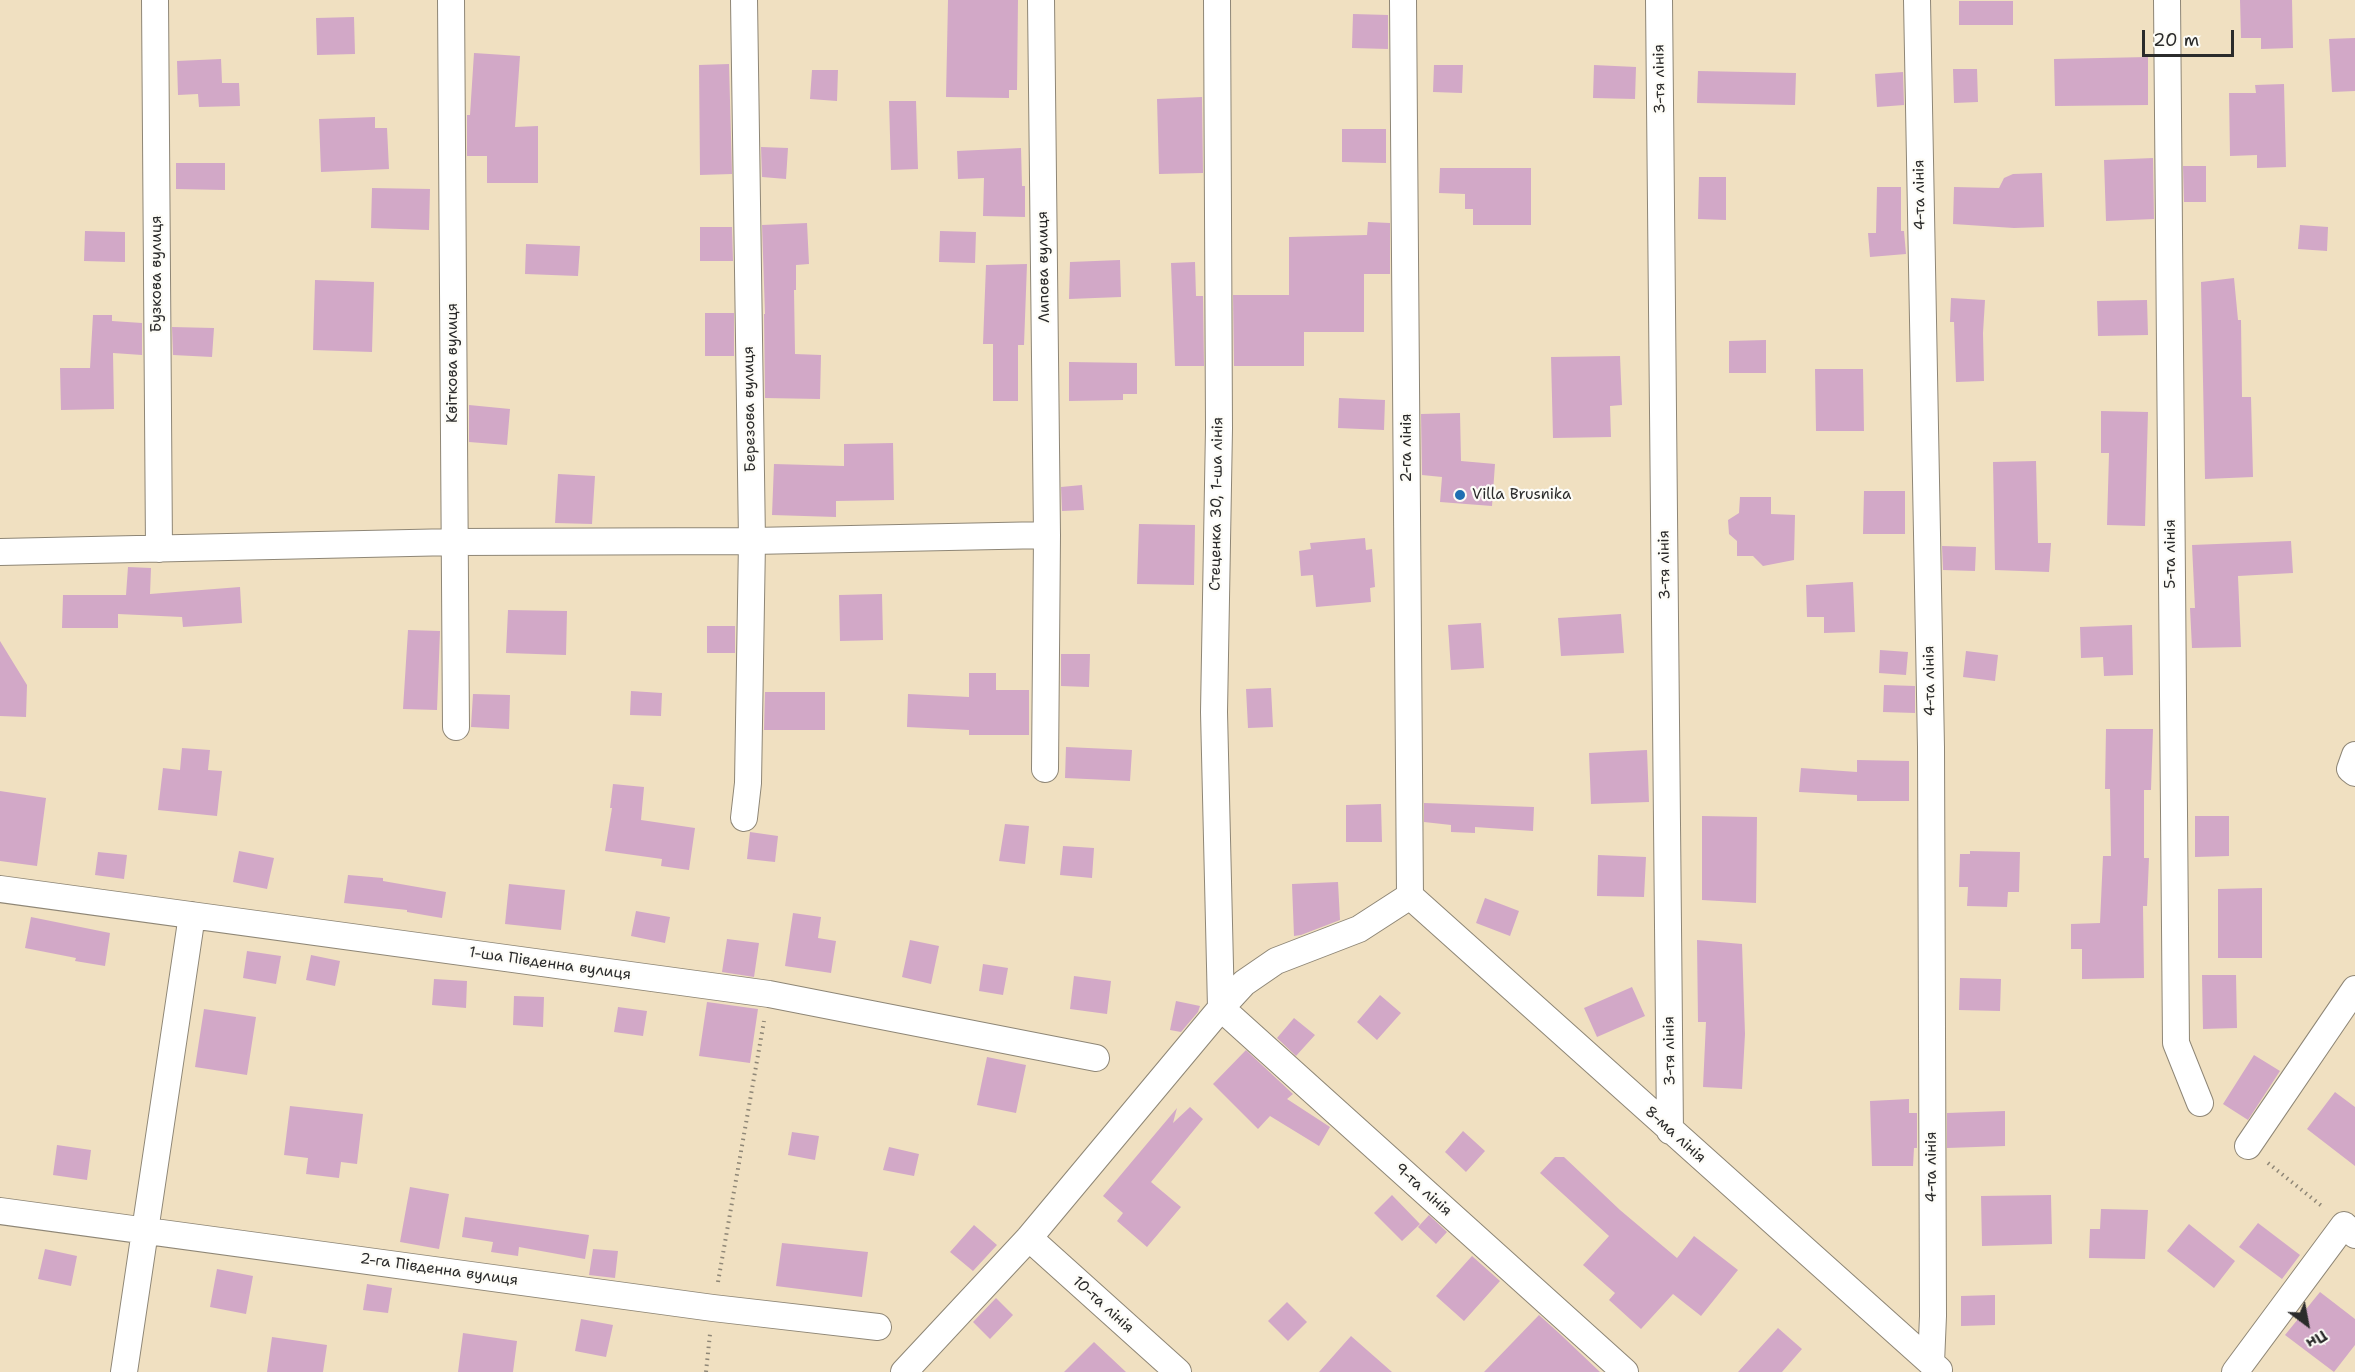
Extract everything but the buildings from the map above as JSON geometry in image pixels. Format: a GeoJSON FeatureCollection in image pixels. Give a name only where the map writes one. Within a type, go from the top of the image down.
{"type":"FeatureCollection","features":[{"type":"Feature","properties":{"kind":"street","name":"Бузкова вулиця"},"geometry":{"type":"LineString","coordinates":[[155,0],[159,549]]}},
{"type":"Feature","properties":{"kind":"street","name":"Квіткова вулиця"},"geometry":{"type":"LineString","coordinates":[[451,0],[456,727]]}},
{"type":"Feature","properties":{"kind":"street","name":"Березова вулиця"},"geometry":{"type":"LineString","coordinates":[[744,0],[752,541],[748,783],[744,818]]}},
{"type":"Feature","properties":{"kind":"street","name":"Липова вулиця"},"geometry":{"type":"LineString","coordinates":[[1041,0],[1047,535],[1045,769]]}},
{"type":"Feature","properties":{"kind":"street","name":"Стеценка 30, 1-ша лінія"},"geometry":{"type":"LineString","coordinates":[[1217,0],[1219,428],[1214,712],[1221,1008]]}},
{"type":"Feature","properties":{"kind":"street","name":"2-га лінія"},"geometry":{"type":"LineString","coordinates":[[1403,0],[1410,896]]}},
{"type":"Feature","properties":{"kind":"street","name":"3-тя лінія"},"geometry":{"type":"LineString","coordinates":[[1659,0],[1670,1131]]}},
{"type":"Feature","properties":{"kind":"street","name":"4-та лінія"},"geometry":{"type":"LineString","coordinates":[[1917,0],[1931,747],[1933,1316],[1936,1367]]}},
{"type":"Feature","properties":{"kind":"street","name":"5-та лінія"},"geometry":{"type":"LineString","coordinates":[[2167,0],[2175,1043],[2200,1103]]}},
{"type":"Feature","properties":{"kind":"street"},"geometry":{"type":"LineString","coordinates":[[0,552],[455,542],[752,541],[1047,535]]}},
{"type":"Feature","properties":{"kind":"street","name":"1-ша Південна вулиця"},"geometry":{"type":"LineString","coordinates":[[0,889],[769,994],[1096,1058]]}},
{"type":"Feature","properties":{"kind":"street"},"geometry":{"type":"LineString","coordinates":[[904,1372],[1029,1238],[1244,983],[1276,961],[1359,929],[1410,896]]}},
{"type":"Feature","properties":{"kind":"street","name":"8-ма лінія"},"geometry":{"type":"LineString","coordinates":[[1410,896],[1936,1367]]}},
{"type":"Feature","properties":{"kind":"street"},"geometry":{"type":"LineString","coordinates":[[124,1372],[192,915]]}},
{"type":"Feature","properties":{"kind":"street"},"geometry":{"type":"LineString","coordinates":[[2248,1146],[2355,989]]}},
{"type":"Feature","properties":{"kind":"street","name":"9-та лінія"},"geometry":{"type":"LineString","coordinates":[[1221,1008],[1625,1372]]}},
{"type":"Feature","properties":{"kind":"street","name":"2-га Південна вулиця"},"geometry":{"type":"LineString","coordinates":[[0,1211],[713,1308],[878,1327]]}},
{"type":"Feature","properties":{"kind":"street"},"geometry":{"type":"LineString","coordinates":[[2235,1372],[2350,1230]]}},
{"type":"Feature","properties":{"kind":"street","name":"10-та лінія"},"geometry":{"type":"LineString","coordinates":[[1029,1238],[1178,1372]]}},
{"type":"Feature","properties":{"kind":"path"},"geometry":{"type":"LineString","coordinates":[[706,1372],[713,1308],[769,994]]}},
{"type":"Feature","properties":{"kind":"path"},"geometry":{"type":"LineString","coordinates":[[2248,1146],[2350,1230]]}},
{"type":"Feature","properties":{"kind":"place","name":"Villa Brusnika"},"geometry":{"type":"Point","coordinates":[1460,495]}}]}
